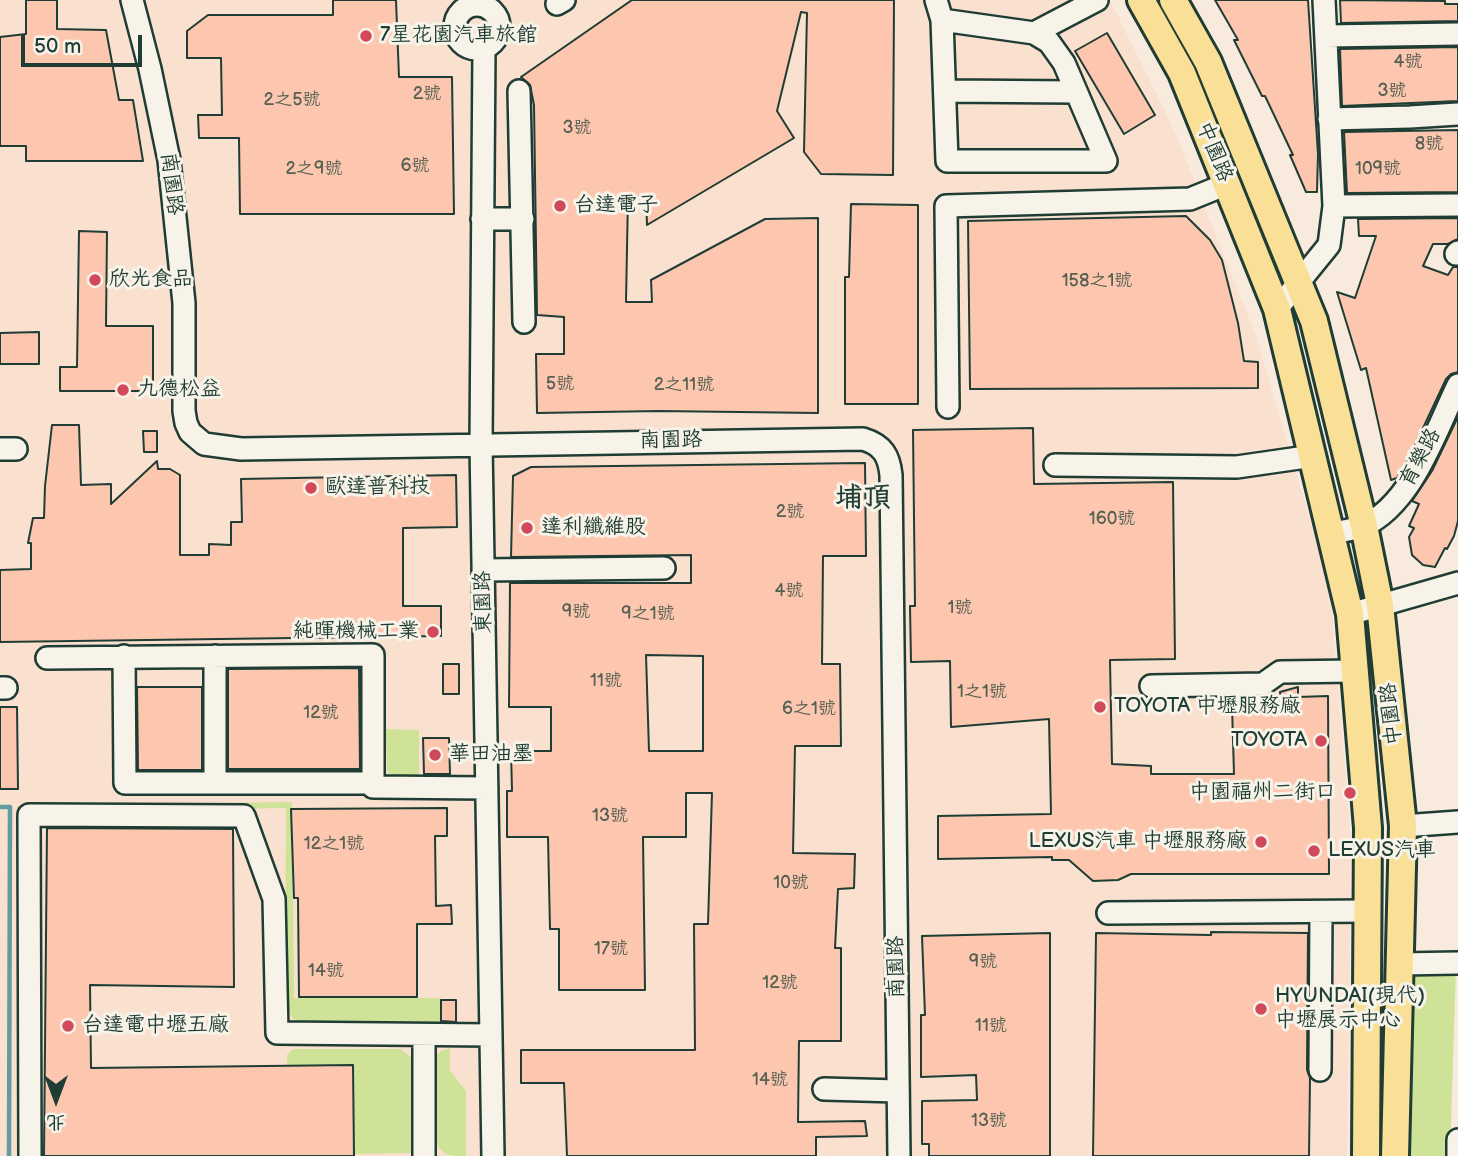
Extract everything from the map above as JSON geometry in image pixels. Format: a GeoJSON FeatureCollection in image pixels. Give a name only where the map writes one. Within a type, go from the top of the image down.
{"type":"FeatureCollection","features":[{"type":"Feature","properties":{"kind":"main road","name":"中園路"},"geometry":{"type":"LineString","coordinates":[[1140,0],[1182,73],[1277,309],[1350,614],[1368,828],[1366,1156]]}},
{"type":"Feature","properties":{"kind":"main road","name":"中園路"},"geometry":{"type":"LineString","coordinates":[[1173,0],[1208,62],[1314,321],[1364,526],[1380,605],[1404,826],[1395,1156]]}},
{"type":"Feature","properties":{"kind":"street","name":"南園路"},"geometry":{"type":"LineString","coordinates":[[132,0],[169,160],[184,303],[184,411],[190,432],[204,444],[241,449],[863,439],[874,442],[884,450],[890,463],[891,475],[899,1156]]}},
{"type":"Feature","properties":{"kind":"street"},"geometry":{"type":"LineString","coordinates":[[936,0],[942,20],[947,161],[1106,161],[1064,63],[1049,42],[1034,33],[942,20]]}},
{"type":"Feature","properties":{"kind":"street"},"geometry":{"type":"LineString","coordinates":[[1034,33],[1097,0]]}},
{"type":"Feature","properties":{"kind":"street"},"geometry":{"type":"LineString","coordinates":[[1277,309],[1329,245],[1334,206],[1324,0]]}},
{"type":"Feature","properties":{"kind":"street"},"geometry":{"type":"LineString","coordinates":[[1326,36],[1458,34]]}},
{"type":"Feature","properties":{"kind":"street","name":"東園路"},"geometry":{"type":"LineString","coordinates":[[484,48],[481,444],[493,1156]]}},
{"type":"Feature","properties":{"kind":"street"},"geometry":{"type":"LineString","coordinates":[[519,91],[524,322]]}},
{"type":"Feature","properties":{"kind":"street"},"geometry":{"type":"LineString","coordinates":[[945,91],[1076,92]]}},
{"type":"Feature","properties":{"kind":"street"},"geometry":{"type":"LineString","coordinates":[[1329,119],[1458,114]]}},
{"type":"Feature","properties":{"kind":"street"},"geometry":{"type":"LineString","coordinates":[[948,407],[946,206],[1190,199],[1227,184]]}},
{"type":"Feature","properties":{"kind":"street"},"geometry":{"type":"LineString","coordinates":[[1334,206],[1458,205]]}},
{"type":"Feature","properties":{"kind":"street"},"geometry":{"type":"LineString","coordinates":[[482,219],[523,219]]}},
{"type":"Feature","properties":{"kind":"street","name":"育樂路"},"geometry":{"type":"LineString","coordinates":[[1332,533],[1364,526],[1387,509],[1410,485],[1458,385]]}},
{"type":"Feature","properties":{"kind":"street"},"geometry":{"type":"LineString","coordinates":[[1055,465],[1237,467],[1313,456]]}},
{"type":"Feature","properties":{"kind":"street"},"geometry":{"type":"LineString","coordinates":[[483,569],[664,568]]}},
{"type":"Feature","properties":{"kind":"street"},"geometry":{"type":"LineString","coordinates":[[1350,614],[1458,583]]}},
{"type":"Feature","properties":{"kind":"street"},"geometry":{"type":"LineString","coordinates":[[47,658],[373,654],[373,787],[487,788]]}},
{"type":"Feature","properties":{"kind":"street"},"geometry":{"type":"LineString","coordinates":[[124,656],[125,783],[373,783]]}},
{"type":"Feature","properties":{"kind":"street"},"geometry":{"type":"LineString","coordinates":[[215,656],[215,782]]}},
{"type":"Feature","properties":{"kind":"street"},"geometry":{"type":"LineString","coordinates":[[1151,686],[1263,684],[1280,672],[1355,671]]}},
{"type":"Feature","properties":{"kind":"street"},"geometry":{"type":"LineString","coordinates":[[30,1156],[29,815],[244,816],[274,899],[277,1033],[491,1035]]}},
{"type":"Feature","properties":{"kind":"street"},"geometry":{"type":"LineString","coordinates":[[1404,826],[1458,822]]}},
{"type":"Feature","properties":{"kind":"street"},"geometry":{"type":"LineString","coordinates":[[1108,913],[1367,911]]}},
{"type":"Feature","properties":{"kind":"street"},"geometry":{"type":"LineString","coordinates":[[1320,1070],[1321,912]]}},
{"type":"Feature","properties":{"kind":"street"},"geometry":{"type":"LineString","coordinates":[[1399,964],[1458,963]]}},
{"type":"Feature","properties":{"kind":"street"},"geometry":{"type":"LineString","coordinates":[[424,1035],[424,1156]]}},
{"type":"Feature","properties":{"kind":"street"},"geometry":{"type":"LineString","coordinates":[[824,1089],[898,1091]]}},
{"type":"Feature","properties":{"kind":"street"},"geometry":{"type":"LineString","coordinates":[[1458,1140],[1458,1156]]}},
{"type":"Feature","properties":{"kind":"shaded area"},"geometry":{"type":"Polygon","coordinates":[[[0,0],[1110,0],[1174,130],[1256,336],[1330,588],[1351,845],[1347,1156],[0,1156],[0,0]]]}},
{"type":"Feature","properties":{"kind":"green space"},"geometry":{"type":"Polygon","coordinates":[[[386,729],[419,730],[419,776],[393,776],[387,771],[386,729]]]}},
{"type":"Feature","properties":{"kind":"green space"},"geometry":{"type":"Polygon","coordinates":[[[292,802],[294,998],[441,998],[441,1023],[301,1024],[293,1019],[285,1005],[286,808],[17,812],[17,806],[292,802]]]}},
{"type":"Feature","properties":{"kind":"green space"},"geometry":{"type":"Polygon","coordinates":[[[1404,967],[1456,967],[1450,1156],[1400,1156],[1404,967]]]}},
{"type":"Feature","properties":{"kind":"green space"},"geometry":{"type":"Polygon","coordinates":[[[450,1048],[450,1071],[466,1091],[466,1156],[447,1154],[434,1139],[434,1058],[441,1051],[450,1048]]]}},
{"type":"Feature","properties":{"kind":"green space"},"geometry":{"type":"Polygon","coordinates":[[[293,1049],[401,1049],[411,1057],[412,1153],[354,1154],[353,1066],[287,1066],[287,1055],[293,1049]]]}},
{"type":"Feature","properties":{"kind":"building"},"geometry":{"type":"Polygon","coordinates":[[[26,0],[57,0],[57,29],[106,30],[119,100],[133,100],[143,161],[26,161],[26,146],[0,146],[0,37],[26,34],[26,0]]]}},
{"type":"Feature","properties":{"kind":"building"},"geometry":{"type":"Polygon","coordinates":[[[333,0],[396,0],[399,77],[452,77],[454,214],[240,214],[239,138],[199,138],[198,115],[222,115],[221,58],[187,58],[187,31],[208,15],[333,15],[333,0]]]}},
{"type":"Feature","properties":{"kind":"building"},"geometry":{"type":"Polygon","coordinates":[[[632,0],[894,0],[893,175],[821,174],[804,152],[807,13],[801,12],[777,111],[794,138],[647,225],[646,196],[628,196],[626,302],[652,302],[651,280],[765,219],[818,218],[818,413],[537,413],[536,354],[564,354],[564,317],[537,315],[534,105],[530,85],[521,77],[632,0]]]}},
{"type":"Feature","properties":{"kind":"building"},"geometry":{"type":"Polygon","coordinates":[[[1215,0],[1308,0],[1318,154],[1317,192],[1306,192],[1290,155],[1293,155],[1234,40],[1238,40],[1215,0]]]}},
{"type":"Feature","properties":{"kind":"building"},"geometry":{"type":"Polygon","coordinates":[[[1340,0],[1445,1],[1445,4],[1458,4],[1458,21],[1341,23],[1340,0]]]}},
{"type":"Feature","properties":{"kind":"building"},"geometry":{"type":"Polygon","coordinates":[[[1107,33],[1155,115],[1124,134],[1075,51],[1107,33]]]}},
{"type":"Feature","properties":{"kind":"building"},"geometry":{"type":"Polygon","coordinates":[[[1458,47],[1458,101],[1342,106],[1340,49],[1458,47]]]}},
{"type":"Feature","properties":{"kind":"building"},"geometry":{"type":"Polygon","coordinates":[[[1458,130],[1458,192],[1347,193],[1344,132],[1458,130]]]}},
{"type":"Feature","properties":{"kind":"building"},"geometry":{"type":"Polygon","coordinates":[[[851,204],[918,205],[918,404],[845,404],[845,277],[849,277],[851,204]]]}},
{"type":"Feature","properties":{"kind":"building"},"geometry":{"type":"Polygon","coordinates":[[[1186,216],[1210,240],[1222,260],[1238,323],[1244,361],[1258,362],[1258,388],[970,389],[968,221],[1186,216]]]}},
{"type":"Feature","properties":{"kind":"building"},"geometry":{"type":"Polygon","coordinates":[[[1458,218],[1458,239],[1448,244],[1433,244],[1423,266],[1448,275],[1453,267],[1458,267],[1458,372],[1446,379],[1409,458],[1397,478],[1391,480],[1366,368],[1361,370],[1337,292],[1355,298],[1376,236],[1359,236],[1358,219],[1458,218]]]}},
{"type":"Feature","properties":{"kind":"building"},"geometry":{"type":"Polygon","coordinates":[[[79,231],[107,232],[106,326],[153,326],[153,391],[60,391],[60,367],[77,367],[79,231]]]}},
{"type":"Feature","properties":{"kind":"building"},"geometry":{"type":"Polygon","coordinates":[[[39,332],[39,364],[0,364],[0,333],[39,332]]]}},
{"type":"Feature","properties":{"kind":"building"},"geometry":{"type":"Polygon","coordinates":[[[1458,417],[1458,521],[1454,536],[1435,567],[1423,565],[1412,555],[1409,537],[1414,528],[1409,526],[1419,504],[1412,501],[1432,471],[1458,417]]]}},
{"type":"Feature","properties":{"kind":"building"},"geometry":{"type":"Polygon","coordinates":[[[52,425],[79,425],[81,485],[111,484],[111,504],[157,461],[158,469],[170,469],[180,475],[180,555],[209,555],[209,544],[231,545],[231,522],[242,522],[241,479],[456,475],[457,527],[403,528],[403,606],[441,606],[441,636],[0,642],[0,570],[31,569],[31,543],[28,543],[33,518],[44,518],[52,425]]]}},
{"type":"Feature","properties":{"kind":"building"},"geometry":{"type":"Polygon","coordinates":[[[1033,428],[1034,484],[1173,482],[1175,659],[1110,660],[1112,764],[1151,766],[1151,774],[1234,774],[1232,706],[1281,703],[1280,692],[1298,687],[1298,697],[1328,696],[1329,874],[1131,874],[1118,880],[1093,881],[1069,860],[1052,860],[1052,857],[938,859],[938,816],[1051,814],[1049,719],[951,727],[950,661],[911,662],[910,606],[915,606],[913,430],[1033,428]]]}},
{"type":"Feature","properties":{"kind":"building"},"geometry":{"type":"Polygon","coordinates":[[[143,431],[157,431],[157,452],[144,452],[143,431]]]}},
{"type":"Feature","properties":{"kind":"building"},"geometry":{"type":"Polygon","coordinates":[[[865,463],[866,556],[823,556],[822,664],[840,664],[841,746],[795,746],[793,853],[855,854],[854,888],[838,889],[835,948],[841,948],[841,1041],[799,1041],[798,1122],[865,1121],[867,1136],[816,1137],[816,1156],[567,1156],[564,1083],[521,1083],[521,1050],[695,1050],[694,924],[708,924],[712,793],[686,793],[686,837],[643,837],[645,990],[559,990],[559,929],[550,929],[548,837],[507,837],[507,791],[512,791],[511,751],[551,751],[551,707],[509,707],[510,583],[691,583],[691,555],[511,557],[513,476],[531,467],[865,463]],[[646,655],[649,751],[703,751],[703,656],[646,655]]]}},
{"type":"Feature","properties":{"kind":"building"},"geometry":{"type":"Polygon","coordinates":[[[443,664],[459,664],[459,694],[443,694],[443,664]]]}},
{"type":"Feature","properties":{"kind":"building"},"geometry":{"type":"Polygon","coordinates":[[[359,668],[360,769],[228,769],[228,669],[359,668]]]}},
{"type":"Feature","properties":{"kind":"building"},"geometry":{"type":"Polygon","coordinates":[[[137,687],[202,687],[202,770],[138,770],[137,687]]]}},
{"type":"Feature","properties":{"kind":"building"},"geometry":{"type":"Polygon","coordinates":[[[0,707],[17,707],[18,789],[0,789],[0,707]]]}},
{"type":"Feature","properties":{"kind":"building"},"geometry":{"type":"Polygon","coordinates":[[[423,738],[449,738],[450,774],[424,774],[423,738]]]}},
{"type":"Feature","properties":{"kind":"building"},"geometry":{"type":"Polygon","coordinates":[[[447,808],[447,836],[435,836],[436,906],[451,905],[452,924],[417,924],[417,997],[299,997],[298,898],[294,898],[291,809],[447,808]]]}},
{"type":"Feature","properties":{"kind":"building","name":"台達電中壢五廠"},"geometry":{"type":"Polygon","coordinates":[[[47,828],[233,829],[234,987],[90,985],[91,1068],[353,1065],[354,1156],[44,1156],[47,828]]]}},
{"type":"Feature","properties":{"kind":"building"},"geometry":{"type":"Polygon","coordinates":[[[1211,932],[1308,933],[1309,1156],[1093,1156],[1096,933],[1211,935],[1211,932]]]}},
{"type":"Feature","properties":{"kind":"building"},"geometry":{"type":"Polygon","coordinates":[[[1050,933],[1050,1156],[929,1156],[929,1144],[922,1144],[922,1101],[977,1100],[976,1075],[921,1077],[921,1015],[925,1015],[922,936],[1050,933]]]}},
{"type":"Feature","properties":{"kind":"building"},"geometry":{"type":"Polygon","coordinates":[[[441,1000],[456,1000],[456,1022],[441,1021],[441,1000]]]}},
{"type":"Feature","properties":{"kind":"waterway"},"geometry":{"type":"LineString","coordinates":[[0,807],[10,807],[9,1156]]}},
{"type":"Feature","properties":{"kind":"place","name":"7星花園汽車旅館"},"geometry":{"type":"Point","coordinates":[366,36]}},
{"type":"Feature","properties":{"kind":"place","name":"台達電子"},"geometry":{"type":"Point","coordinates":[560,206]}},
{"type":"Feature","properties":{"kind":"place","name":"欣光食品"},"geometry":{"type":"Point","coordinates":[95,280]}},
{"type":"Feature","properties":{"kind":"place","name":"九德松益"},"geometry":{"type":"Point","coordinates":[123,390]}},
{"type":"Feature","properties":{"kind":"place","name":"歐達普科技"},"geometry":{"type":"Point","coordinates":[311,488]}},
{"type":"Feature","properties":{"kind":"place","name":"達利纖維股"},"geometry":{"type":"Point","coordinates":[527,528]}},
{"type":"Feature","properties":{"kind":"place","name":"純暉機械工業"},"geometry":{"type":"Point","coordinates":[433,632]}},
{"type":"Feature","properties":{"kind":"place","name":"TOYOTA 中壢服務廠"},"geometry":{"type":"Point","coordinates":[1100,707]}},
{"type":"Feature","properties":{"kind":"place","name":"TOYOTA"},"geometry":{"type":"Point","coordinates":[1321,741]}},
{"type":"Feature","properties":{"kind":"place","name":"華田油墨"},"geometry":{"type":"Point","coordinates":[435,755]}},
{"type":"Feature","properties":{"kind":"place","name":"中園福州二街口"},"geometry":{"type":"Point","coordinates":[1350,793]}},
{"type":"Feature","properties":{"kind":"place","name":"LEXUS汽車 中壢服務廠"},"geometry":{"type":"Point","coordinates":[1261,842]}},
{"type":"Feature","properties":{"kind":"place","name":"LEXUS汽車"},"geometry":{"type":"Point","coordinates":[1314,851]}},
{"type":"Feature","properties":{"kind":"place","name":"HYUNDAI(現代) 中壢展示中心"},"geometry":{"type":"Point","coordinates":[1261,1009]}},
{"type":"Feature","properties":{"kind":"place","name":"台達電中壢五廠"},"geometry":{"type":"Point","coordinates":[68,1026]}},
{"type":"Feature","properties":{"kind":"district","name":"埔頂"},"geometry":{"type":"Point","coordinates":[863,499]}}]}
